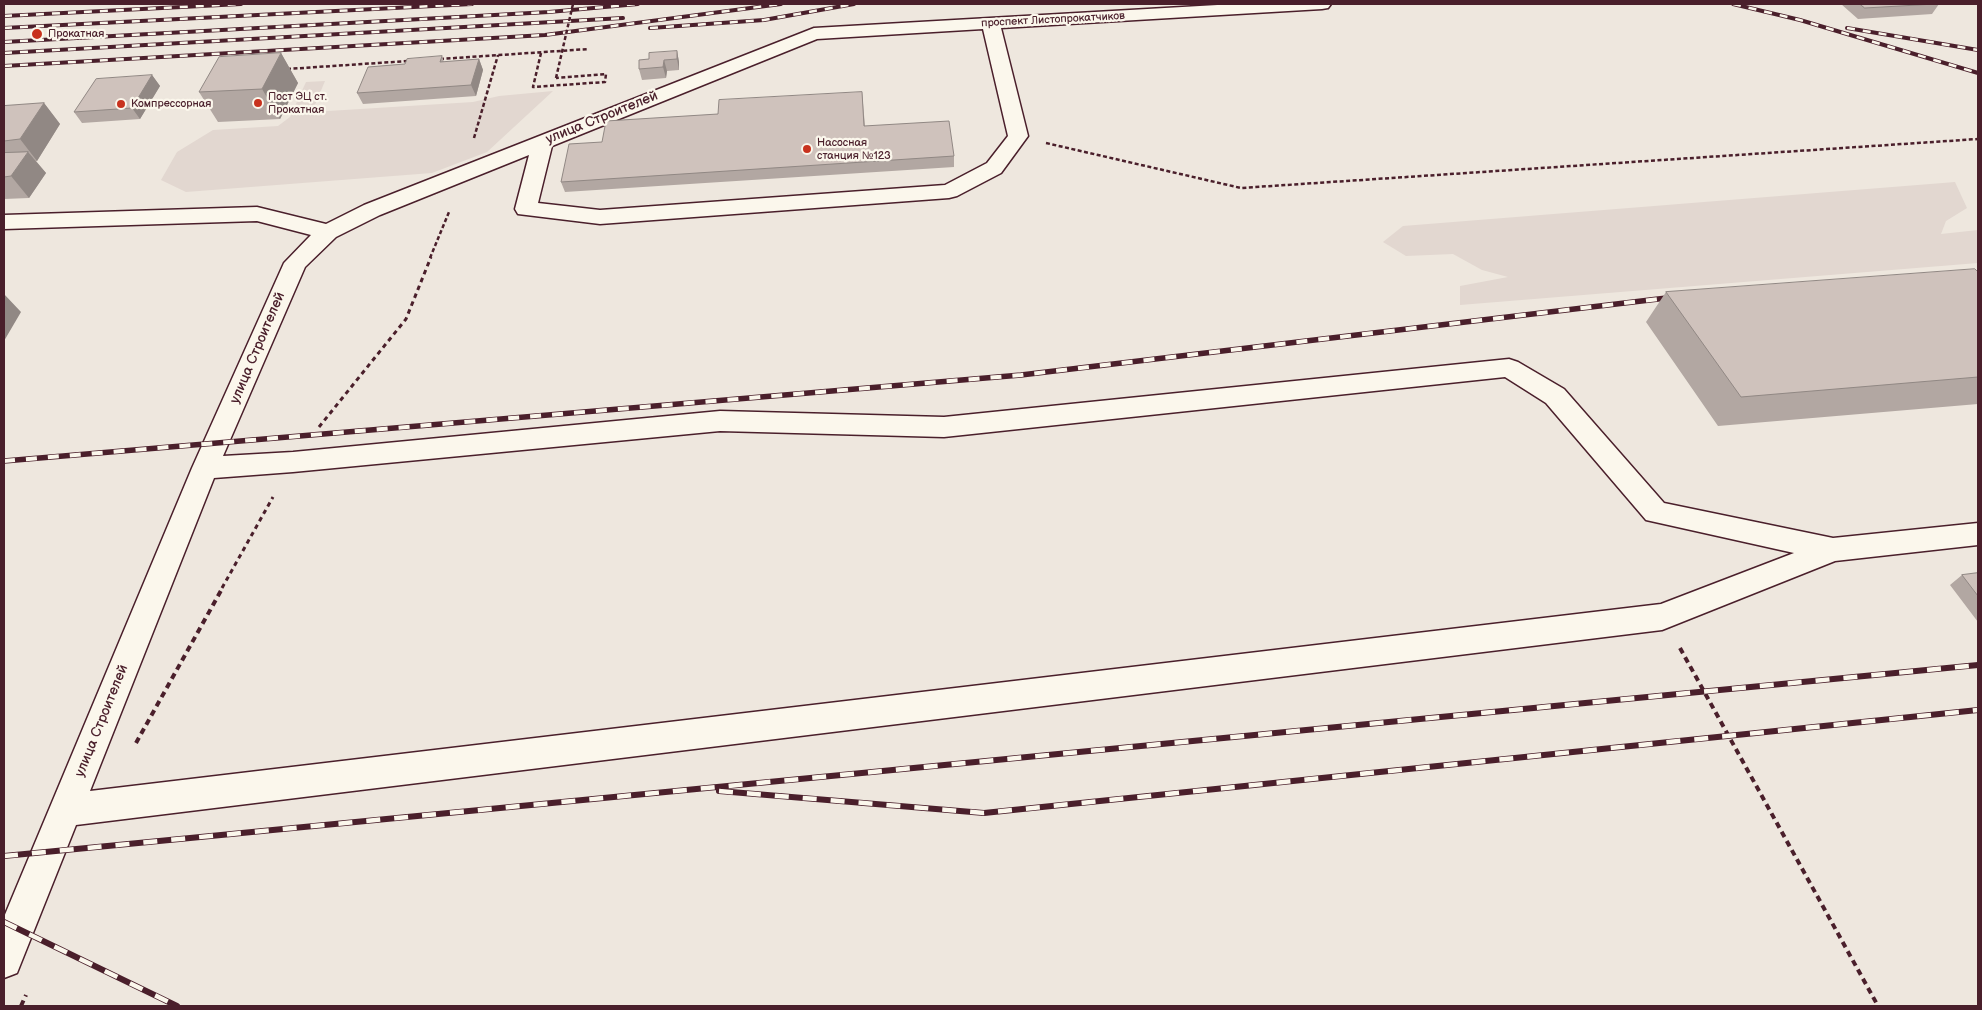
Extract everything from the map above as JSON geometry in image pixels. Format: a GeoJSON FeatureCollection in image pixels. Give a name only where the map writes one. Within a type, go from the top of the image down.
{"type":"FeatureCollection","features":[{"type":"Feature","properties":{"kind":"street","name":"проспект Листопрокатчиков"},"geometry":{"type":"LineString","coordinates":[[814,34],[1322,4]]}},
{"type":"Feature","properties":{"kind":"street"},"geometry":{"type":"LineString","coordinates":[[542,143],[526,210],[600,217],[949,191],[994,168],[1018,136],[992,23]]}},
{"type":"Feature","properties":{"kind":"street","name":"улица Строителей"},"geometry":{"type":"LineString","coordinates":[[4,960],[206,468],[295,263],[328,232],[372,210],[814,34]]}},
{"type":"Feature","properties":{"kind":"street"},"geometry":{"type":"LineString","coordinates":[[4,222],[257,214],[328,232]]}},
{"type":"Feature","properties":{"kind":"street"},"geometry":{"type":"LineString","coordinates":[[206,468],[293,462],[720,421],[944,426],[1509,368],[1555,396],[1656,512],[1833,550]]}},
{"type":"Feature","properties":{"kind":"street"},"geometry":{"type":"LineString","coordinates":[[66,810],[1662,617],[1833,550],[1978,534]]}},
{"type":"Feature","properties":{"kind":"path"},"geometry":{"type":"LineString","coordinates":[[541,52],[533,87],[605,82],[606,74],[556,78],[573,4]]}},
{"type":"Feature","properties":{"kind":"path"},"geometry":{"type":"LineString","coordinates":[[439,59],[589,49]]}},
{"type":"Feature","properties":{"kind":"path"},"geometry":{"type":"LineString","coordinates":[[134,746],[293,462],[406,319],[464,174],[498,55]]}},
{"type":"Feature","properties":{"kind":"path"},"geometry":{"type":"LineString","coordinates":[[281,69],[409,61]]}},
{"type":"Feature","properties":{"kind":"path"},"geometry":{"type":"LineString","coordinates":[[1018,136],[1241,188],[1978,139]]}},
{"type":"Feature","properties":{"kind":"path"},"geometry":{"type":"LineString","coordinates":[[1662,617],[1878,1006]]}},
{"type":"Feature","properties":{"kind":"path"},"geometry":{"type":"LineString","coordinates":[[21,1006],[28,988]]}},
{"type":"Feature","properties":{"kind":"shaded area"},"geometry":{"type":"Polygon","coordinates":[[[4,4],[1978,4],[1978,1006],[4,1006],[4,4]]]}},
{"type":"Feature","properties":{"kind":"shaded area"},"geometry":{"type":"Polygon","coordinates":[[[325,81],[312,112],[473,102],[499,96],[553,91],[487,152],[432,173],[186,192],[161,180],[177,152],[213,130],[278,126],[290,117],[306,82],[325,81]]]}},
{"type":"Feature","properties":{"kind":"shaded area"},"geometry":{"type":"Polygon","coordinates":[[[1955,182],[1967,208],[1946,221],[1941,234],[1978,230],[1978,263],[1460,305],[1460,286],[1508,277],[1482,270],[1453,254],[1406,256],[1383,242],[1403,226],[1955,182]]]}},
{"type":"Feature","properties":{"kind":"building"},"geometry":{"type":"Polygon","coordinates":[[[1860,4],[1935,4],[1865,8],[1860,4]]]}},
{"type":"Feature","properties":{"kind":"building"},"geometry":{"type":"Polygon","coordinates":[[[677,51],[677,59],[664,60],[663,67],[639,69],[639,60],[649,59],[649,53],[677,51]]]}},
{"type":"Feature","properties":{"kind":"building"},"geometry":{"type":"Polygon","coordinates":[[[281,53],[262,89],[199,92],[219,57],[281,53]]]}},
{"type":"Feature","properties":{"kind":"building"},"geometry":{"type":"Polygon","coordinates":[[[442,56],[440,62],[479,59],[471,85],[357,93],[368,67],[405,64],[407,59],[442,56]]]}},
{"type":"Feature","properties":{"kind":"building"},"geometry":{"type":"Polygon","coordinates":[[[152,75],[132,108],[74,112],[96,79],[152,75]]]}},
{"type":"Feature","properties":{"kind":"building","name":"Насосная станция №123"},"geometry":{"type":"Polygon","coordinates":[[[862,92],[864,126],[949,121],[954,156],[561,182],[569,144],[602,142],[606,121],[718,114],[719,100],[862,92]]]}},
{"type":"Feature","properties":{"kind":"building"},"geometry":{"type":"Polygon","coordinates":[[[44,103],[20,139],[4,141],[4,106],[44,103]]]}},
{"type":"Feature","properties":{"kind":"building"},"geometry":{"type":"Polygon","coordinates":[[[28,152],[11,176],[4,177],[4,153],[28,152]]]}},
{"type":"Feature","properties":{"kind":"building"},"geometry":{"type":"Polygon","coordinates":[[[1975,269],[1978,272],[1978,377],[1741,397],[1666,292],[1975,269]]]}},
{"type":"Feature","properties":{"kind":"building"},"geometry":{"type":"Polygon","coordinates":[[[1978,573],[1978,596],[1962,575],[1978,573]]]}},
{"type":"Feature","properties":{"kind":"railway"},"geometry":{"type":"LineString","coordinates":[[4,16],[241,4]]}},
{"type":"Feature","properties":{"kind":"railway"},"geometry":{"type":"LineString","coordinates":[[4,28],[472,4]]}},
{"type":"Feature","properties":{"kind":"railway"},"geometry":{"type":"LineString","coordinates":[[4,42],[549,12],[638,4]]}},
{"type":"Feature","properties":{"kind":"railway"},"geometry":{"type":"LineString","coordinates":[[4,66],[545,35],[781,4]]}},
{"type":"Feature","properties":{"kind":"railway"},"geometry":{"type":"LineString","coordinates":[[650,28],[764,20],[854,4]]}},
{"type":"Feature","properties":{"kind":"railway"},"geometry":{"type":"LineString","coordinates":[[1733,4],[1800,20],[1978,73]]}},
{"type":"Feature","properties":{"kind":"railway"},"geometry":{"type":"LineString","coordinates":[[4,53],[623,18]]}},
{"type":"Feature","properties":{"kind":"railway"},"geometry":{"type":"LineString","coordinates":[[1847,28],[1978,50]]}},
{"type":"Feature","properties":{"kind":"railway"},"geometry":{"type":"LineString","coordinates":[[4,461],[1021,375],[1675,297]]}},
{"type":"Feature","properties":{"kind":"railway"},"geometry":{"type":"LineString","coordinates":[[4,856],[1978,665]]}},
{"type":"Feature","properties":{"kind":"railway"},"geometry":{"type":"LineString","coordinates":[[719,791],[984,813],[1978,710]]}},
{"type":"Feature","properties":{"kind":"railway"},"geometry":{"type":"LineString","coordinates":[[4,922],[177,1006]]}},
{"type":"Feature","properties":{"kind":"place","name":"Прокатная"},"geometry":{"type":"Point","coordinates":[37,34]}},
{"type":"Feature","properties":{"kind":"place","name":"Пост ЭЦ ст. Прокатная"},"geometry":{"type":"Point","coordinates":[258,103]}},
{"type":"Feature","properties":{"kind":"place","name":"Компрессорная"},"geometry":{"type":"Point","coordinates":[121,104]}},
{"type":"Feature","properties":{"kind":"place","name":"Насосная станция №123"},"geometry":{"type":"Point","coordinates":[807,149]}}]}
